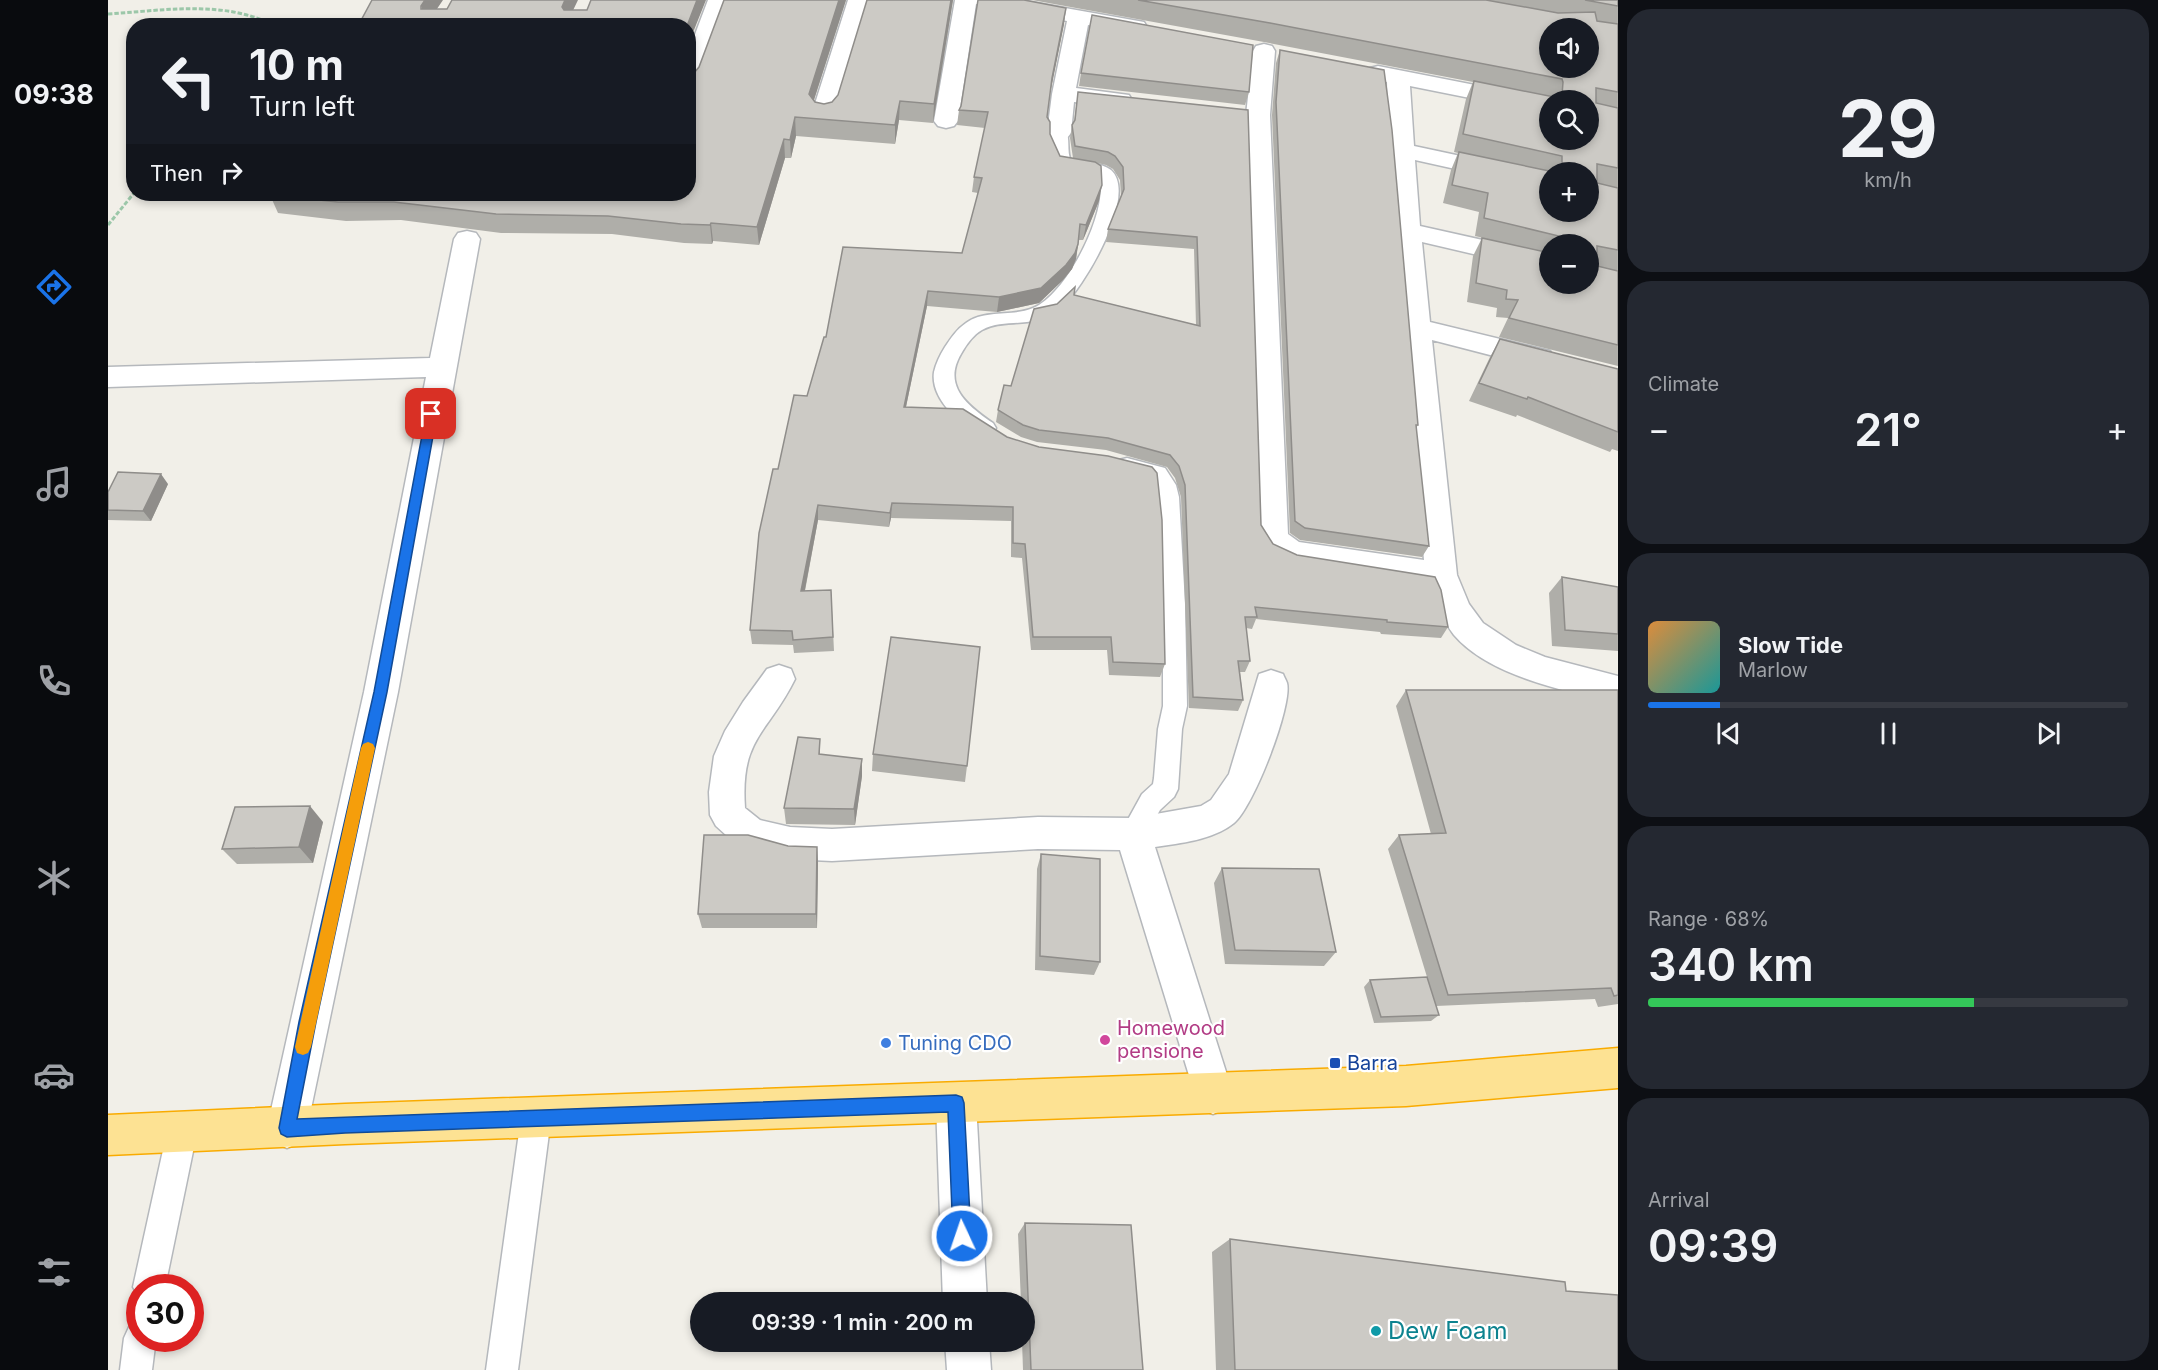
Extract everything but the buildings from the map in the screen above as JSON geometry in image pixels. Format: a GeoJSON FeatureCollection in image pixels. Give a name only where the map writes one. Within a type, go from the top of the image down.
{"type":"FeatureCollection","features":[{"type":"Feature","properties":{"kind":"highway"},"geometry":{"type":"LineString","coordinates":[[108,1135],[1406,1086],[1618,1068]]}},
{"type":"Feature","properties":{"kind":"street"},"geometry":{"type":"LineString","coordinates":[[696,62],[719,0]]}},
{"type":"Feature","properties":{"kind":"street"},"geometry":{"type":"LineString","coordinates":[[824,113],[859,0]]}},
{"type":"Feature","properties":{"kind":"street"},"geometry":{"type":"LineString","coordinates":[[946,122],[966,0]]}},
{"type":"Feature","properties":{"kind":"street"},"geometry":{"type":"LineString","coordinates":[[984,0],[1160,32]]}},
{"type":"Feature","properties":{"kind":"street"},"geometry":{"type":"LineString","coordinates":[[1059,133],[1063,94],[1079,17]]}},
{"type":"Feature","properties":{"kind":"street"},"geometry":{"type":"LineString","coordinates":[[1263,51],[1247,113],[1273,536],[1280,546],[1293,553],[1442,575]]}},
{"type":"Feature","properties":{"kind":"street"},"geometry":{"type":"LineString","coordinates":[[1353,68],[1539,105]]}},
{"type":"Feature","properties":{"kind":"street"},"geometry":{"type":"LineString","coordinates":[[1398,77],[1408,231],[1442,575],[1455,609],[1472,632],[1498,650],[1535,668],[1618,690]]}},
{"type":"Feature","properties":{"kind":"street"},"geometry":{"type":"LineString","coordinates":[[1063,94],[1143,103]]}},
{"type":"Feature","properties":{"kind":"street"},"geometry":{"type":"LineString","coordinates":[[1401,150],[1539,181]]}},
{"type":"Feature","properties":{"kind":"street"},"geometry":{"type":"LineString","coordinates":[[1408,231],[1539,261]]}},
{"type":"Feature","properties":{"kind":"street"},"geometry":{"type":"LineString","coordinates":[[287,1128],[308,1022],[381,692],[440,367],[467,239]]}},
{"type":"Feature","properties":{"kind":"street"},"geometry":{"type":"LineString","coordinates":[[1419,328],[1566,365]]}},
{"type":"Feature","properties":{"kind":"street"},"geometry":{"type":"LineString","coordinates":[[108,377],[440,367]]}},
{"type":"Feature","properties":{"kind":"street"},"geometry":{"type":"LineString","coordinates":[[779,679],[738,735],[730,753],[725,790],[728,815],[750,834],[790,843],[832,845],[1038,833],[1133,834],[1212,819],[1229,806],[1238,792],[1256,746],[1266,713],[1271,684]]}},
{"type":"Feature","properties":{"kind":"street"},"geometry":{"type":"LineString","coordinates":[[1133,834],[1213,1094]]}},
{"type":"Feature","properties":{"kind":"street"},"geometry":{"type":"LineString","coordinates":[[956,1103],[965,1292]]}},
{"type":"Feature","properties":{"kind":"street"},"geometry":{"type":"LineString","coordinates":[[968,1352],[969,1370]]}},
{"type":"Feature","properties":{"kind":"lane"},"geometry":{"type":"LineString","coordinates":[[1004,439],[953,404],[944,388],[944,371],[950,354],[974,326],[1046,310],[1072,286],[1083,272],[1112,191],[1106,174],[1101,170],[1064,165],[1059,154],[1059,133]]}},
{"type":"Feature","properties":{"kind":"lane"},"geometry":{"type":"LineString","coordinates":[[1105,460],[1157,474],[1165,485],[1168,497],[1171,534],[1175,706],[1170,729],[1167,778],[1165,789],[1151,802],[1133,834]]}},
{"type":"Feature","properties":{"kind":"lane"},"geometry":{"type":"LineString","coordinates":[[502,1370],[536,1118]]}},
{"type":"Feature","properties":{"kind":"lane"},"geometry":{"type":"LineString","coordinates":[[152,1274],[182,1132]]}},
{"type":"Feature","properties":{"kind":"lane"},"geometry":{"type":"LineString","coordinates":[[136,1370],[138,1352]]}},
{"type":"Feature","properties":{"kind":"path"},"geometry":{"type":"LineString","coordinates":[[108,14],[218,10],[251,13],[259,18]]}},
{"type":"Feature","properties":{"kind":"path"},"geometry":{"type":"LineString","coordinates":[[108,225],[128,201]]}},
{"type":"Feature","properties":{"kind":"slow traffic"},"geometry":{"type":"LineString","coordinates":[[303,1047],[368,748]]}},
{"type":"Feature","properties":{"kind":"place","name":"Homewood pensione"},"geometry":{"type":"Point","coordinates":[1105,1040]}},
{"type":"Feature","properties":{"kind":"place","name":"Tuning CDO"},"geometry":{"type":"Point","coordinates":[886,1043]}},
{"type":"Feature","properties":{"kind":"place","name":"Barra"},"geometry":{"type":"Point","coordinates":[1335,1063]}},
{"type":"Feature","properties":{"kind":"place","name":"Dew Foam"},"geometry":{"type":"Point","coordinates":[1376,1331]}},
{"type":"Feature","properties":{"kind":"route"},"geometry":{"type":"LineString","coordinates":[[431,414],[381,692],[308,1022],[287,1128],[345,1124],[956,1103],[962,1236]]}}]}
